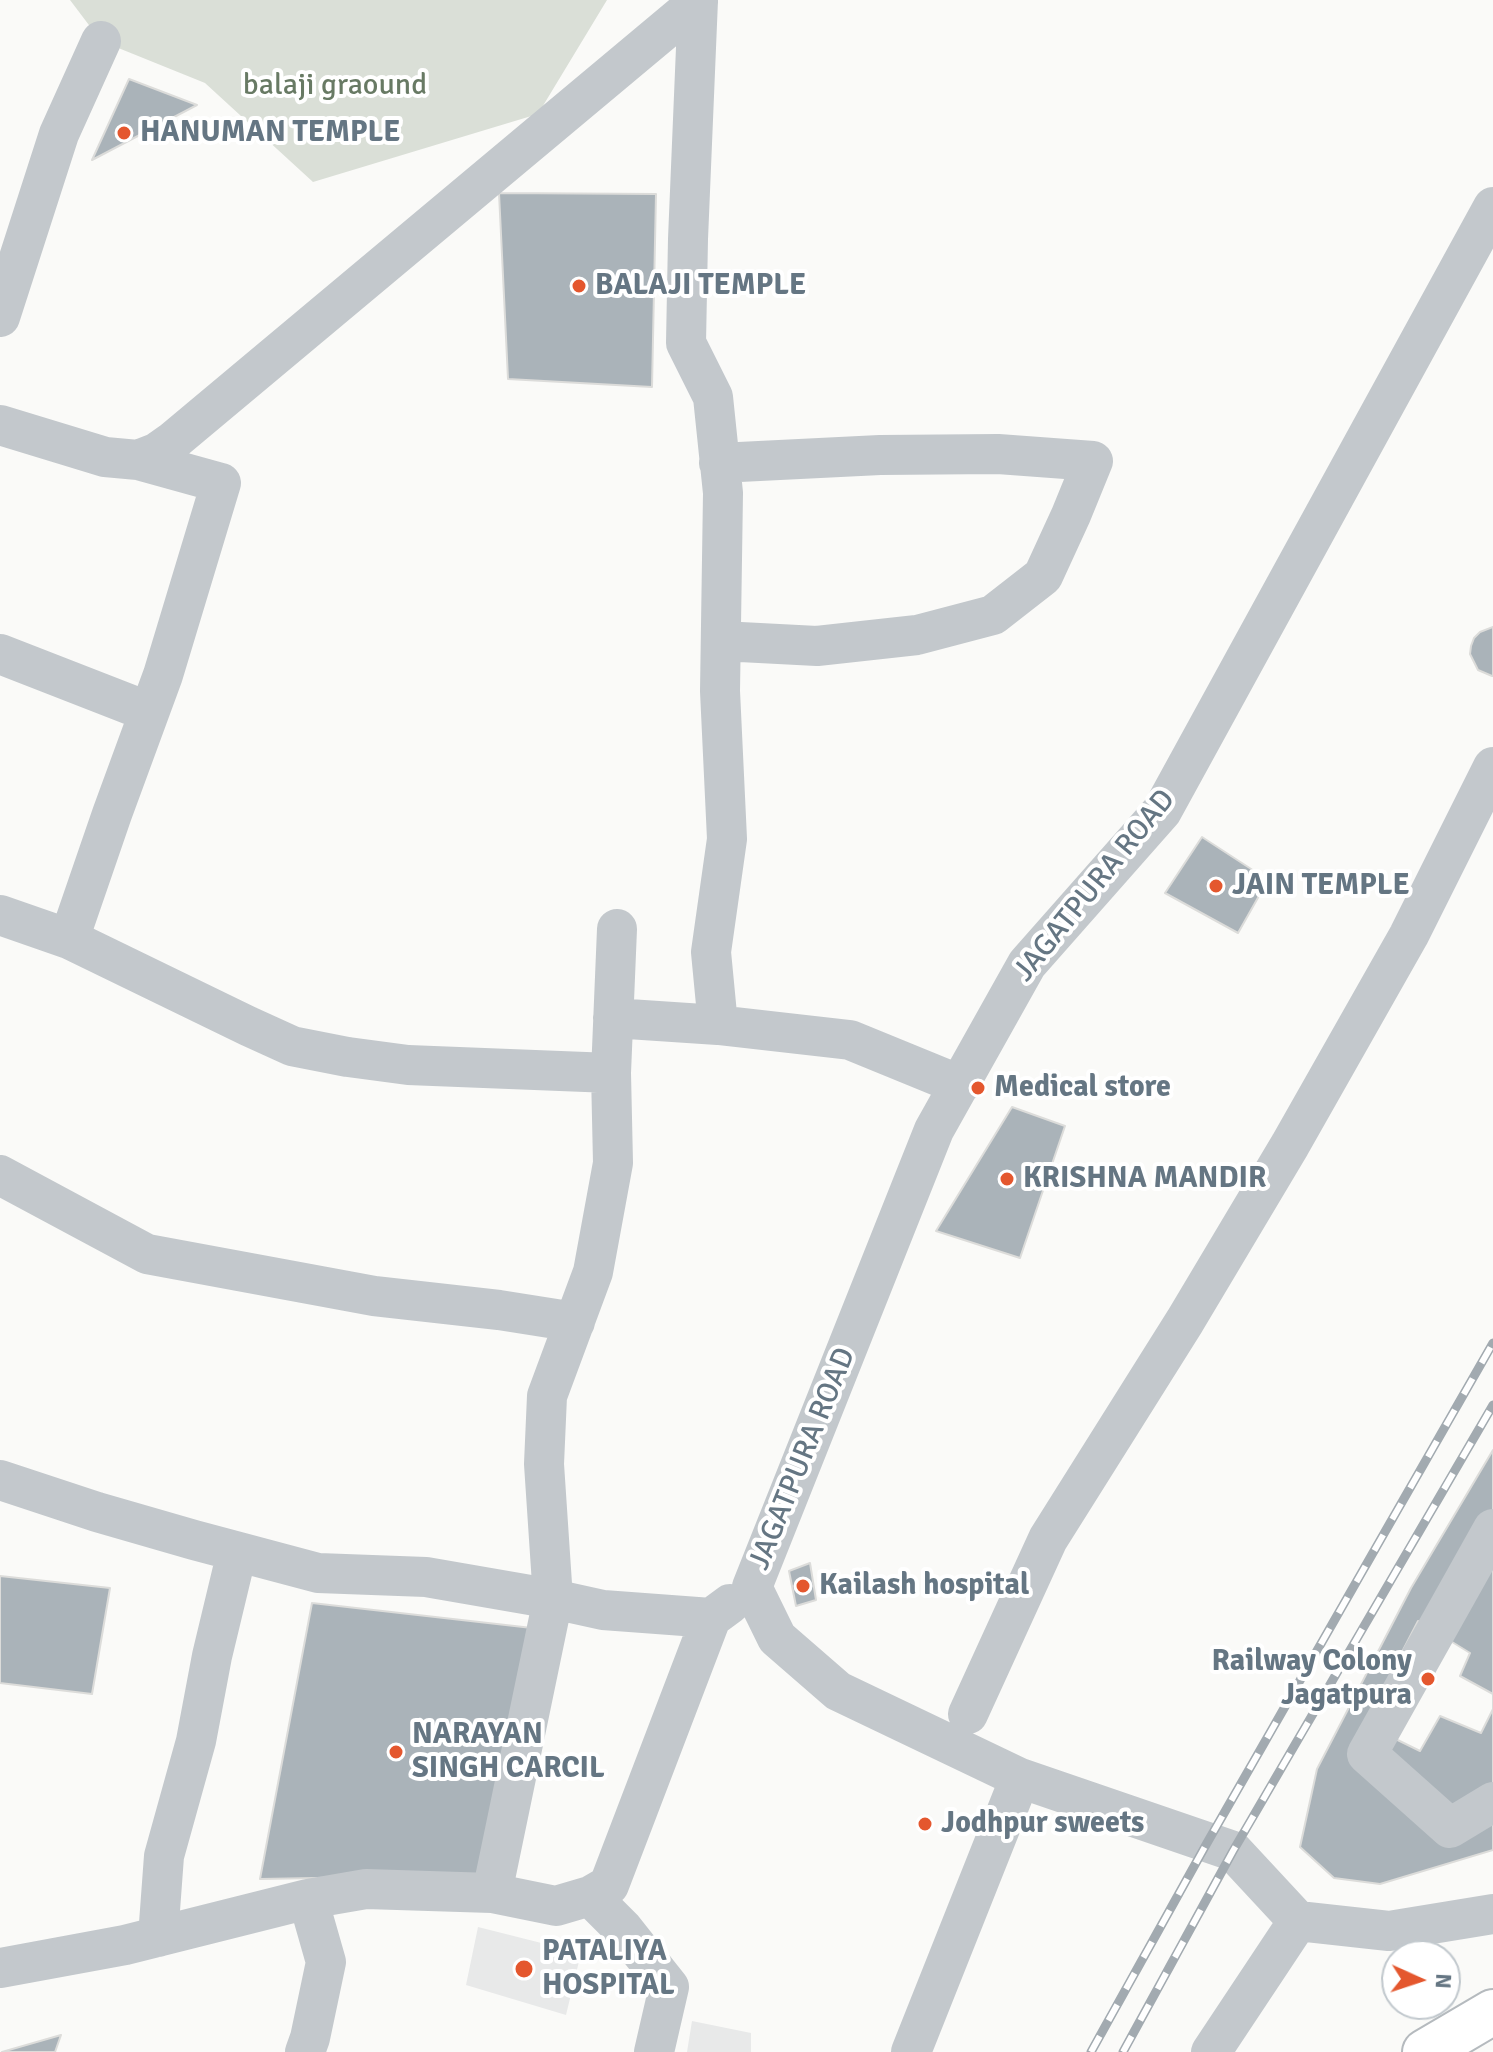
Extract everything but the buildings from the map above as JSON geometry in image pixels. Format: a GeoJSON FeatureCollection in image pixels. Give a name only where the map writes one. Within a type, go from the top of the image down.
{"type":"FeatureCollection","features":[{"type":"Feature","properties":{"kind":"main road"},"geometry":{"type":"LineString","coordinates":[[1425,2052],[1493,2012]]}},
{"type":"Feature","properties":{"kind":"street"},"geometry":{"type":"LineString","coordinates":[[138,460],[156,453],[173,441],[698,1]]}},
{"type":"Feature","properties":{"kind":"street"},"geometry":{"type":"LineString","coordinates":[[698,1],[686,343],[713,397],[723,493],[720,691],[727,839],[711,952],[718,1025]]}},
{"type":"Feature","properties":{"kind":"street"},"geometry":{"type":"LineString","coordinates":[[0,317],[59,134],[101,41]]}},
{"type":"Feature","properties":{"kind":"street","name":"JAGATPURA ROAD"},"geometry":{"type":"LineString","coordinates":[[1298,1921],[1233,1851],[1020,1778],[838,1691],[777,1638],[752,1587],[934,1130],[1027,964],[1162,811],[1493,207]]}},
{"type":"Feature","properties":{"kind":"street"},"geometry":{"type":"LineString","coordinates":[[0,425],[105,457],[138,460],[221,483],[163,675],[69,939]]}},
{"type":"Feature","properties":{"kind":"street"},"geometry":{"type":"LineString","coordinates":[[719,463],[880,455],[983,454],[1093,461],[1043,576],[993,615],[917,635],[817,646],[721,641]]}},
{"type":"Feature","properties":{"kind":"street"},"geometry":{"type":"LineString","coordinates":[[0,654],[149,712]]}},
{"type":"Feature","properties":{"kind":"street"},"geometry":{"type":"LineString","coordinates":[[968,1714],[1048,1539],[1185,1321],[1297,1132],[1409,935],[1493,767]]}},
{"type":"Feature","properties":{"kind":"street"},"geometry":{"type":"LineString","coordinates":[[0,915],[69,939],[292,1046],[408,1065],[611,1073]]}},
{"type":"Feature","properties":{"kind":"street"},"geometry":{"type":"LineString","coordinates":[[492,1893],[553,1599],[544,1464],[547,1396],[593,1272],[613,1163],[611,1073],[617,929]]}},
{"type":"Feature","properties":{"kind":"street"},"geometry":{"type":"LineString","coordinates":[[613,1018],[718,1025],[850,1040],[960,1085]]}},
{"type":"Feature","properties":{"kind":"street"},"geometry":{"type":"LineString","coordinates":[[0,1175],[147,1254],[374,1296],[575,1322]]}},
{"type":"Feature","properties":{"kind":"street"},"geometry":{"type":"LineString","coordinates":[[0,1480],[97,1512],[318,1573],[426,1577],[603,1610],[711,1618]]}},
{"type":"Feature","properties":{"kind":"street"},"geometry":{"type":"LineString","coordinates":[[1493,1529],[1367,1754],[1450,1828],[1493,1802]]}},
{"type":"Feature","properties":{"kind":"street"},"geometry":{"type":"LineString","coordinates":[[158,1937],[164,1856],[196,1741],[237,1552]]}},
{"type":"Feature","properties":{"kind":"street"},"geometry":{"type":"LineString","coordinates":[[0,1968],[158,1937],[308,1899],[366,1889],[492,1893],[556,1906],[590,1896],[609,1885],[711,1618],[752,1587]]}},
{"type":"Feature","properties":{"kind":"street"},"geometry":{"type":"LineString","coordinates":[[911,2052],[1020,1778]]}},
{"type":"Feature","properties":{"kind":"street"},"geometry":{"type":"LineString","coordinates":[[590,1896],[623,1929],[669,1987],[654,2052]]}},
{"type":"Feature","properties":{"kind":"street"},"geometry":{"type":"LineString","coordinates":[[305,2052],[326,1962],[308,1899]]}},
{"type":"Feature","properties":{"kind":"street"},"geometry":{"type":"LineString","coordinates":[[1211,2052],[1298,1921],[1389,1931],[1493,1914]]}},
{"type":"Feature","properties":{"kind":"shaded area","name":"PATALIYA HOSPITAL"},"geometry":{"type":"Polygon","coordinates":[[[478,1927],[581,1953],[566,2015],[466,1985],[478,1927]]]}},
{"type":"Feature","properties":{"kind":"shaded area"},"geometry":{"type":"Polygon","coordinates":[[[692,2021],[751,2033],[751,2052],[687,2052],[692,2021]]]}},
{"type":"Feature","properties":{"kind":"green space","name":"balaji graound"},"geometry":{"type":"Polygon","coordinates":[[[70,0],[607,0],[538,114],[313,182],[205,83],[101,41],[70,0]]]}},
{"type":"Feature","properties":{"kind":"railway"},"geometry":{"type":"LineString","coordinates":[[1091,2052],[1493,1343]]}},
{"type":"Feature","properties":{"kind":"railway"},"geometry":{"type":"LineString","coordinates":[[1123,2052],[1233,1851],[1493,1405]]}},
{"type":"Feature","properties":{"kind":"place","name":"HANUMAN TEMPLE"},"geometry":{"type":"Point","coordinates":[124,133]}},
{"type":"Feature","properties":{"kind":"place","name":"BALAJI TEMPLE"},"geometry":{"type":"Point","coordinates":[579,286]}},
{"type":"Feature","properties":{"kind":"place","name":"JAIN TEMPLE"},"geometry":{"type":"Point","coordinates":[1216,886]}},
{"type":"Feature","properties":{"kind":"place","name":"Medical store"},"geometry":{"type":"Point","coordinates":[978,1088]}},
{"type":"Feature","properties":{"kind":"place","name":"KRISHNA MANDIR"},"geometry":{"type":"Point","coordinates":[1007,1179]}},
{"type":"Feature","properties":{"kind":"place","name":"Kailash hospital"},"geometry":{"type":"Point","coordinates":[803,1586]}},
{"type":"Feature","properties":{"kind":"place","name":"Railway Colony Jagatpura"},"geometry":{"type":"Point","coordinates":[1428,1679]}},
{"type":"Feature","properties":{"kind":"place","name":"NARAYAN SINGH CARCIL"},"geometry":{"type":"Point","coordinates":[396,1752]}},
{"type":"Feature","properties":{"kind":"place","name":"Jodhpur sweets"},"geometry":{"type":"Point","coordinates":[925,1824]}},
{"type":"Feature","properties":{"kind":"place","name":"PATALIYA HOSPITAL"},"geometry":{"type":"Point","coordinates":[524,1969]}}]}
